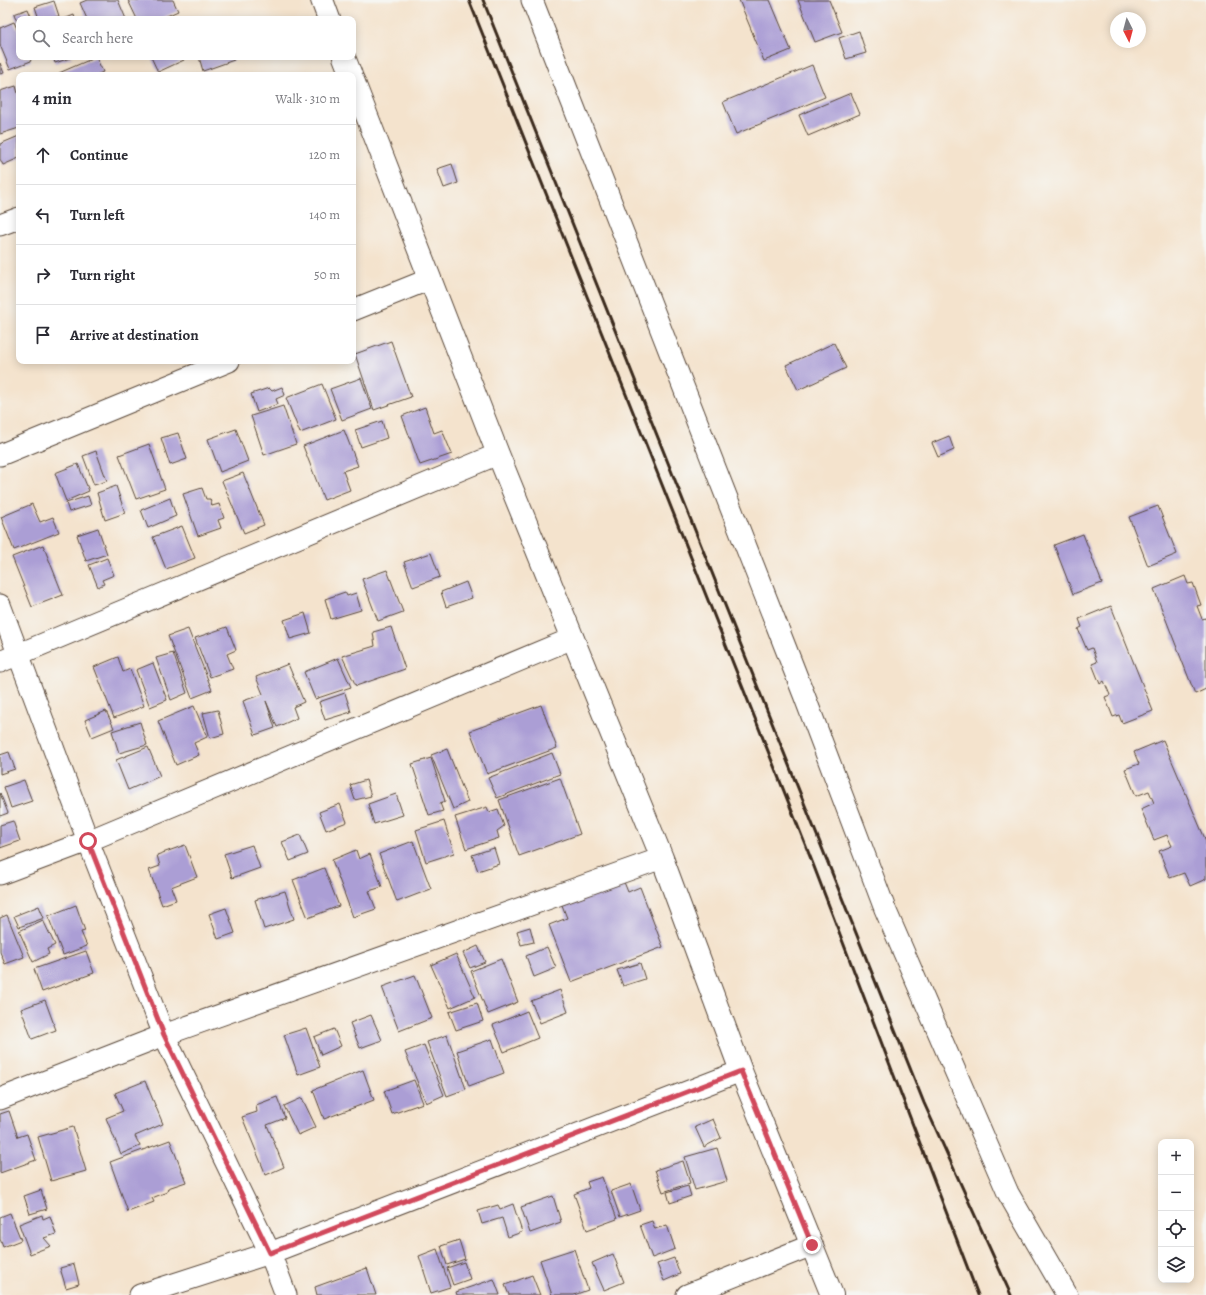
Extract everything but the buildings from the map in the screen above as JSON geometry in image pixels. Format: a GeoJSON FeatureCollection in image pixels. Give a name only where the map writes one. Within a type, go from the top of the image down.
{"type":"FeatureCollection","features":[{"type":"Feature","properties":{"kind":"street"},"geometry":{"type":"LineString","coordinates":[[322,0],[328,16]]}},
{"type":"Feature","properties":{"kind":"street"},"geometry":{"type":"LineString","coordinates":[[532,0],[804,695],[885,909],[1008,1193],[1067,1295]]}},
{"type":"Feature","properties":{"kind":"street"},"geometry":{"type":"LineString","coordinates":[[345,60],[350,72]]}},
{"type":"Feature","properties":{"kind":"street"},"geometry":{"type":"LineString","coordinates":[[356,88],[498,454],[662,858],[741,1071],[832,1295]]}},
{"type":"Feature","properties":{"kind":"street"},"geometry":{"type":"LineString","coordinates":[[0,225],[16,219]]}},
{"type":"Feature","properties":{"kind":"street"},"geometry":{"type":"LineString","coordinates":[[356,309],[430,279]]}},
{"type":"Feature","properties":{"kind":"street"},"geometry":{"type":"LineString","coordinates":[[0,455],[222,364]]}},
{"type":"Feature","properties":{"kind":"street"},"geometry":{"type":"LineString","coordinates":[[9,658],[498,454]]}},
{"type":"Feature","properties":{"kind":"street"},"geometry":{"type":"LineString","coordinates":[[0,605],[9,658],[88,841],[164,1035],[270,1253],[286,1295]]}},
{"type":"Feature","properties":{"kind":"street"},"geometry":{"type":"LineString","coordinates":[[0,874],[88,841],[573,638]]}},
{"type":"Feature","properties":{"kind":"street"},"geometry":{"type":"LineString","coordinates":[[0,1099],[164,1035],[662,858]]}},
{"type":"Feature","properties":{"kind":"street"},"geometry":{"type":"LineString","coordinates":[[140,1295],[270,1253],[741,1071]]}},
{"type":"Feature","properties":{"kind":"street"},"geometry":{"type":"LineString","coordinates":[[687,1295],[812,1245]]}},
{"type":"Feature","properties":{"kind":"railway"},"geometry":{"type":"LineString","coordinates":[[469,0],[813,864],[978,1295]]}},
{"type":"Feature","properties":{"kind":"railway"},"geometry":{"type":"LineString","coordinates":[[483,0],[924,1103],[1011,1295]]}},
{"type":"Feature","properties":{"kind":"route"},"geometry":{"type":"LineString","coordinates":[[88,841],[164,1035],[270,1253],[741,1071],[812,1245]]}}]}
